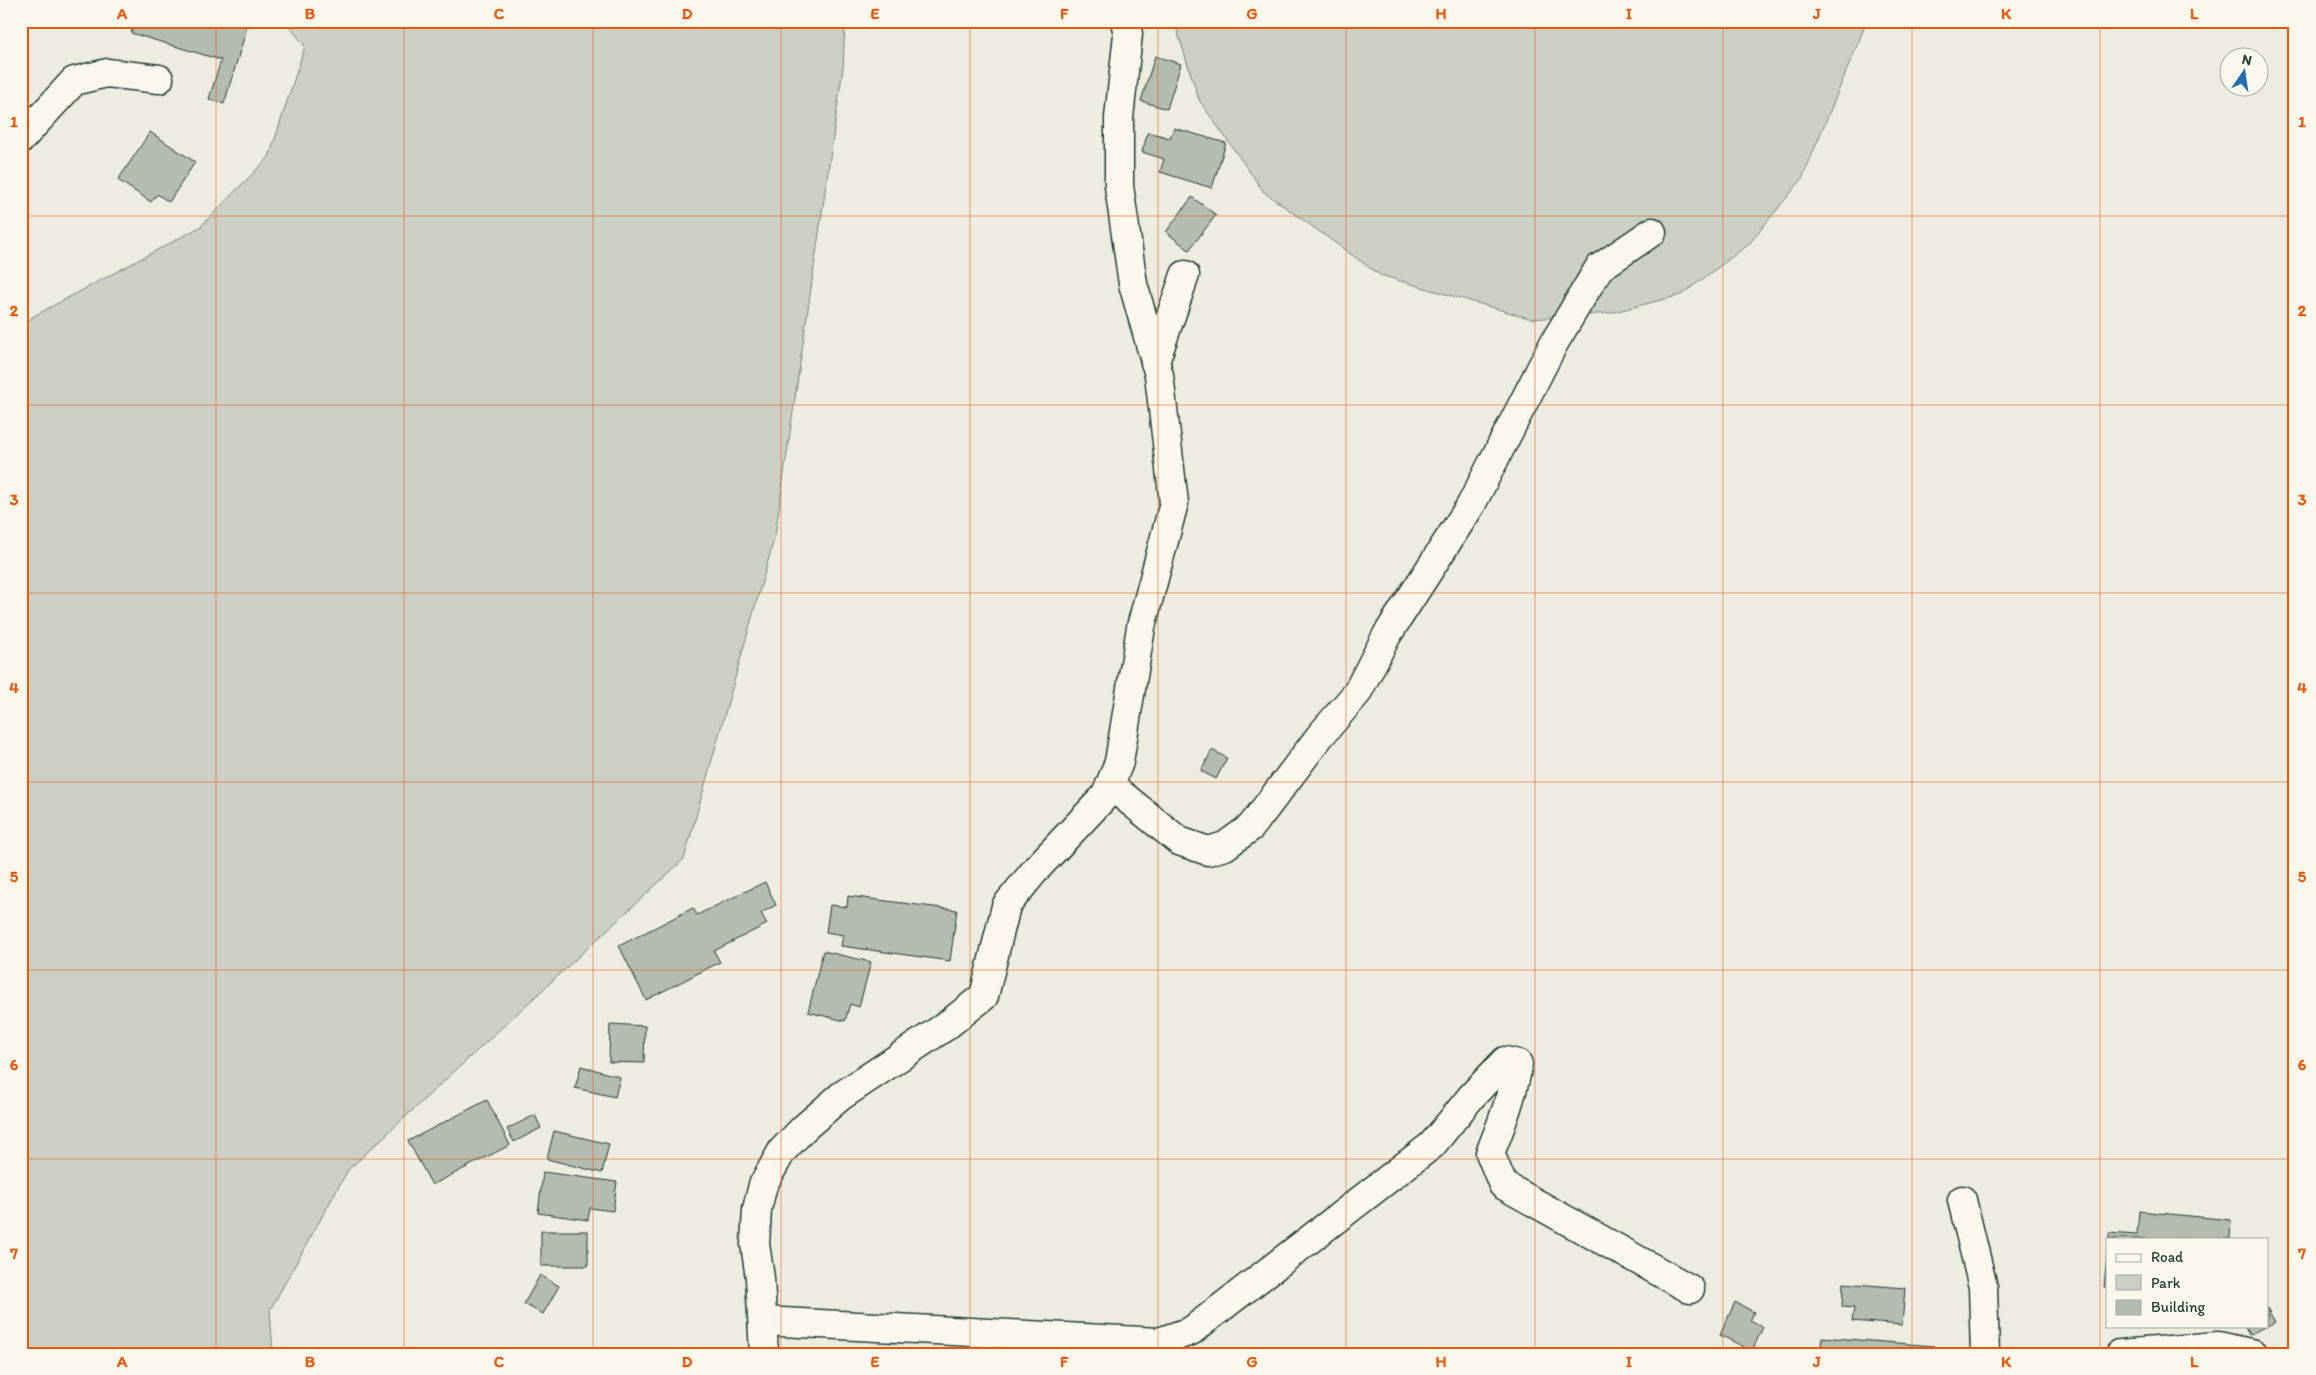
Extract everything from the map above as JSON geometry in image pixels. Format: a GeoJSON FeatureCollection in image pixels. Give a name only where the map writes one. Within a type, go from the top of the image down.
{"type":"FeatureCollection","features":[{"type":"Feature","properties":{"kind":"street"},"geometry":{"type":"LineString","coordinates":[[764,1354],[760,1278],[755,1244],[757,1209],[763,1185],[782,1151],[804,1128],[841,1096],[946,1026],[984,996],[1006,906],[1037,868],[1106,795],[1119,762],[1141,627],[1174,503],[1159,375],[1133,284],[1119,186],[1119,118],[1128,34],[1125,21]]}},
{"type":"Feature","properties":{"kind":"street"},"geometry":{"type":"LineString","coordinates":[[21,139],[74,81],[107,73],[158,79]]}},
{"type":"Feature","properties":{"kind":"street"},"geometry":{"type":"LineString","coordinates":[[1110,785],[1179,841],[1208,851],[1225,846],[1250,827],[1320,736],[1357,693],[1387,635],[1471,505],[1554,343],[1599,268],[1652,232]]}},
{"type":"Feature","properties":{"kind":"street"},"geometry":{"type":"LineString","coordinates":[[1155,362],[1185,275]]}},
{"type":"Feature","properties":{"kind":"street"},"geometry":{"type":"LineString","coordinates":[[763,1321],[1150,1348],[1159,1342],[1191,1331],[1432,1145],[1471,1097],[1505,1061],[1518,1064],[1504,1119],[1490,1153],[1503,1185],[1690,1289]]}},
{"type":"Feature","properties":{"kind":"street"},"geometry":{"type":"LineString","coordinates":[[1962,1200],[1983,1287],[1986,1354]]}},
{"type":"Feature","properties":{"kind":"street"},"geometry":{"type":"LineString","coordinates":[[2120,1354],[2218,1346],[2254,1354]]}},
{"type":"Feature","properties":{"kind":"green space"},"geometry":{"type":"Polygon","coordinates":[[[285,21],[845,21],[843,68],[775,536],[684,859],[348,1170],[270,1310],[273,1354],[21,1354],[21,330],[32,317],[200,227],[269,157],[305,46],[285,21]]]}},
{"type":"Feature","properties":{"kind":"green space"},"geometry":{"type":"Polygon","coordinates":[[[1174,21],[1867,21],[1802,179],[1748,245],[1681,295],[1610,313],[1532,319],[1380,275],[1264,192],[1199,100],[1174,21]]]}},
{"type":"Feature","properties":{"kind":"building"},"geometry":{"type":"Polygon","coordinates":[[[135,21],[249,21],[224,104],[209,99],[221,60],[131,33],[135,21]]]}},
{"type":"Feature","properties":{"kind":"building"},"geometry":{"type":"Polygon","coordinates":[[[1155,56],[1181,64],[1167,109],[1141,101],[1155,56]]]}},
{"type":"Feature","properties":{"kind":"building"},"geometry":{"type":"Polygon","coordinates":[[[1174,128],[1226,143],[1212,188],[1160,172],[1164,159],[1142,152],[1148,132],[1170,138],[1174,128]]]}},
{"type":"Feature","properties":{"kind":"building"},"geometry":{"type":"Polygon","coordinates":[[[150,132],[195,162],[169,202],[157,194],[151,202],[118,180],[150,132]]]}},
{"type":"Feature","properties":{"kind":"building"},"geometry":{"type":"Polygon","coordinates":[[[1192,197],[1216,215],[1189,250],[1166,232],[1192,197]]]}},
{"type":"Feature","properties":{"kind":"building"},"geometry":{"type":"Polygon","coordinates":[[[1212,750],[1227,758],[1216,779],[1201,771],[1212,750]]]}},
{"type":"Feature","properties":{"kind":"building"},"geometry":{"type":"Polygon","coordinates":[[[765,882],[776,905],[761,913],[767,924],[714,951],[720,962],[646,1000],[619,946],[693,908],[697,915],[765,882]]]}},
{"type":"Feature","properties":{"kind":"building"},"geometry":{"type":"Polygon","coordinates":[[[848,896],[957,910],[950,961],[841,946],[843,935],[826,932],[830,905],[847,907],[848,896]]]}},
{"type":"Feature","properties":{"kind":"building"},"geometry":{"type":"Polygon","coordinates":[[[823,951],[871,962],[859,1007],[850,1004],[845,1021],[808,1012],[823,951]]]}},
{"type":"Feature","properties":{"kind":"building"},"geometry":{"type":"Polygon","coordinates":[[[610,1024],[645,1026],[644,1063],[609,1062],[610,1024]]]}},
{"type":"Feature","properties":{"kind":"building"},"geometry":{"type":"Polygon","coordinates":[[[581,1066],[620,1077],[615,1097],[575,1088],[581,1066]]]}},
{"type":"Feature","properties":{"kind":"building"},"geometry":{"type":"Polygon","coordinates":[[[487,1100],[510,1145],[432,1185],[408,1141],[487,1100]]]}},
{"type":"Feature","properties":{"kind":"building"},"geometry":{"type":"Polygon","coordinates":[[[535,1115],[541,1128],[514,1142],[507,1129],[535,1115]]]}},
{"type":"Feature","properties":{"kind":"building"},"geometry":{"type":"Polygon","coordinates":[[[554,1131],[609,1144],[602,1173],[547,1159],[554,1131]]]}},
{"type":"Feature","properties":{"kind":"building"},"geometry":{"type":"Polygon","coordinates":[[[543,1172],[617,1182],[613,1211],[590,1208],[588,1220],[538,1213],[543,1172]]]}},
{"type":"Feature","properties":{"kind":"building"},"geometry":{"type":"Polygon","coordinates":[[[2139,1211],[2231,1220],[2230,1238],[2109,1238],[2109,1233],[2137,1235],[2139,1211]]]}},
{"type":"Feature","properties":{"kind":"building"},"geometry":{"type":"Polygon","coordinates":[[[541,1231],[588,1231],[588,1266],[541,1266],[541,1231]]]}},
{"type":"Feature","properties":{"kind":"building"},"geometry":{"type":"Polygon","coordinates":[[[2106,1266],[2106,1287],[2104,1287],[2106,1266]]]}},
{"type":"Feature","properties":{"kind":"building"},"geometry":{"type":"Polygon","coordinates":[[[540,1275],[559,1286],[543,1314],[524,1304],[540,1275]]]}},
{"type":"Feature","properties":{"kind":"building"},"geometry":{"type":"Polygon","coordinates":[[[1843,1283],[1905,1288],[1902,1325],[1852,1321],[1854,1308],[1842,1307],[1843,1283]]]}},
{"type":"Feature","properties":{"kind":"building"},"geometry":{"type":"Polygon","coordinates":[[[1735,1302],[1754,1312],[1750,1321],[1763,1327],[1752,1351],[1720,1335],[1735,1302]]]}},
{"type":"Feature","properties":{"kind":"building"},"geometry":{"type":"Polygon","coordinates":[[[2268,1310],[2275,1322],[2268,1326],[2268,1310]]]}},
{"type":"Feature","properties":{"kind":"building"},"geometry":{"type":"Polygon","coordinates":[[[2245,1328],[2262,1328],[2249,1335],[2245,1328]]]}},
{"type":"Feature","properties":{"kind":"building"},"geometry":{"type":"Polygon","coordinates":[[[1822,1337],[1934,1346],[1933,1354],[1820,1354],[1822,1337]]]}}]}
